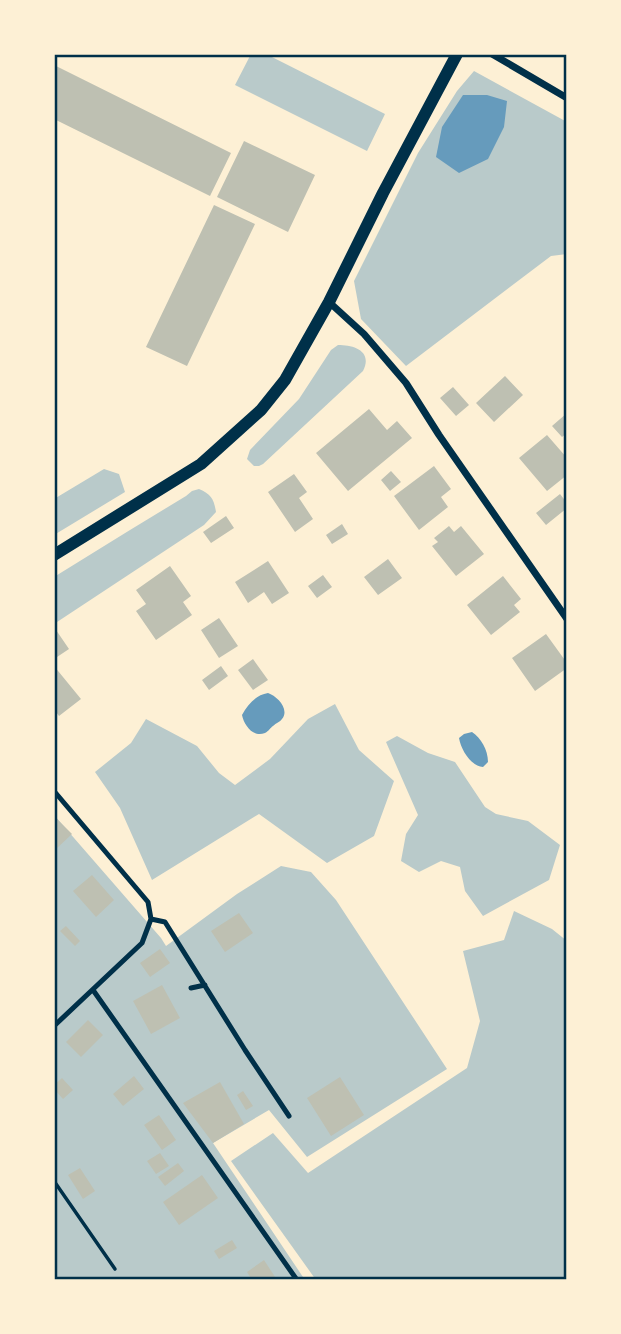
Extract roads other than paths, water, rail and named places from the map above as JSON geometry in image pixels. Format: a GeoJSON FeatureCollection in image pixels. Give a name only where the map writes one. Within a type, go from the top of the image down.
{"type":"FeatureCollection","features":[{"type":"Feature","properties":{"kind":"street"},"geometry":{"type":"LineString","coordinates":[[54,555],[201,464],[261,410],[285,380],[329,302],[383,192],[457,54]]}},
{"type":"Feature","properties":{"kind":"street"},"geometry":{"type":"LineString","coordinates":[[492,54],[567,99]]}},
{"type":"Feature","properties":{"kind":"street"},"geometry":{"type":"LineString","coordinates":[[329,302],[364,334],[406,383],[439,435],[567,618]]}},
{"type":"Feature","properties":{"kind":"lane"},"geometry":{"type":"LineString","coordinates":[[54,791],[148,902],[151,919],[142,943],[54,1026]]}},
{"type":"Feature","properties":{"kind":"lane"},"geometry":{"type":"LineString","coordinates":[[151,919],[165,922],[289,1116]]}},
{"type":"Feature","properties":{"kind":"lane"},"geometry":{"type":"LineString","coordinates":[[191,988],[205,985]]}},
{"type":"Feature","properties":{"kind":"lane"},"geometry":{"type":"LineString","coordinates":[[93,989],[297,1280]]}},
{"type":"Feature","properties":{"kind":"water"},"geometry":{"type":"Polygon","coordinates":[[[463,95],[487,95],[507,101],[504,127],[488,159],[459,173],[436,157],[442,127],[463,95]]]}},
{"type":"Feature","properties":{"kind":"water"},"geometry":{"type":"Polygon","coordinates":[[[268,693],[281,703],[284,715],[266,732],[257,734],[247,726],[242,715],[253,701],[268,693]]]}},
{"type":"Feature","properties":{"kind":"water"},"geometry":{"type":"Polygon","coordinates":[[[472,732],[487,753],[488,762],[483,767],[471,761],[460,743],[459,738],[472,732]]]}}]}
